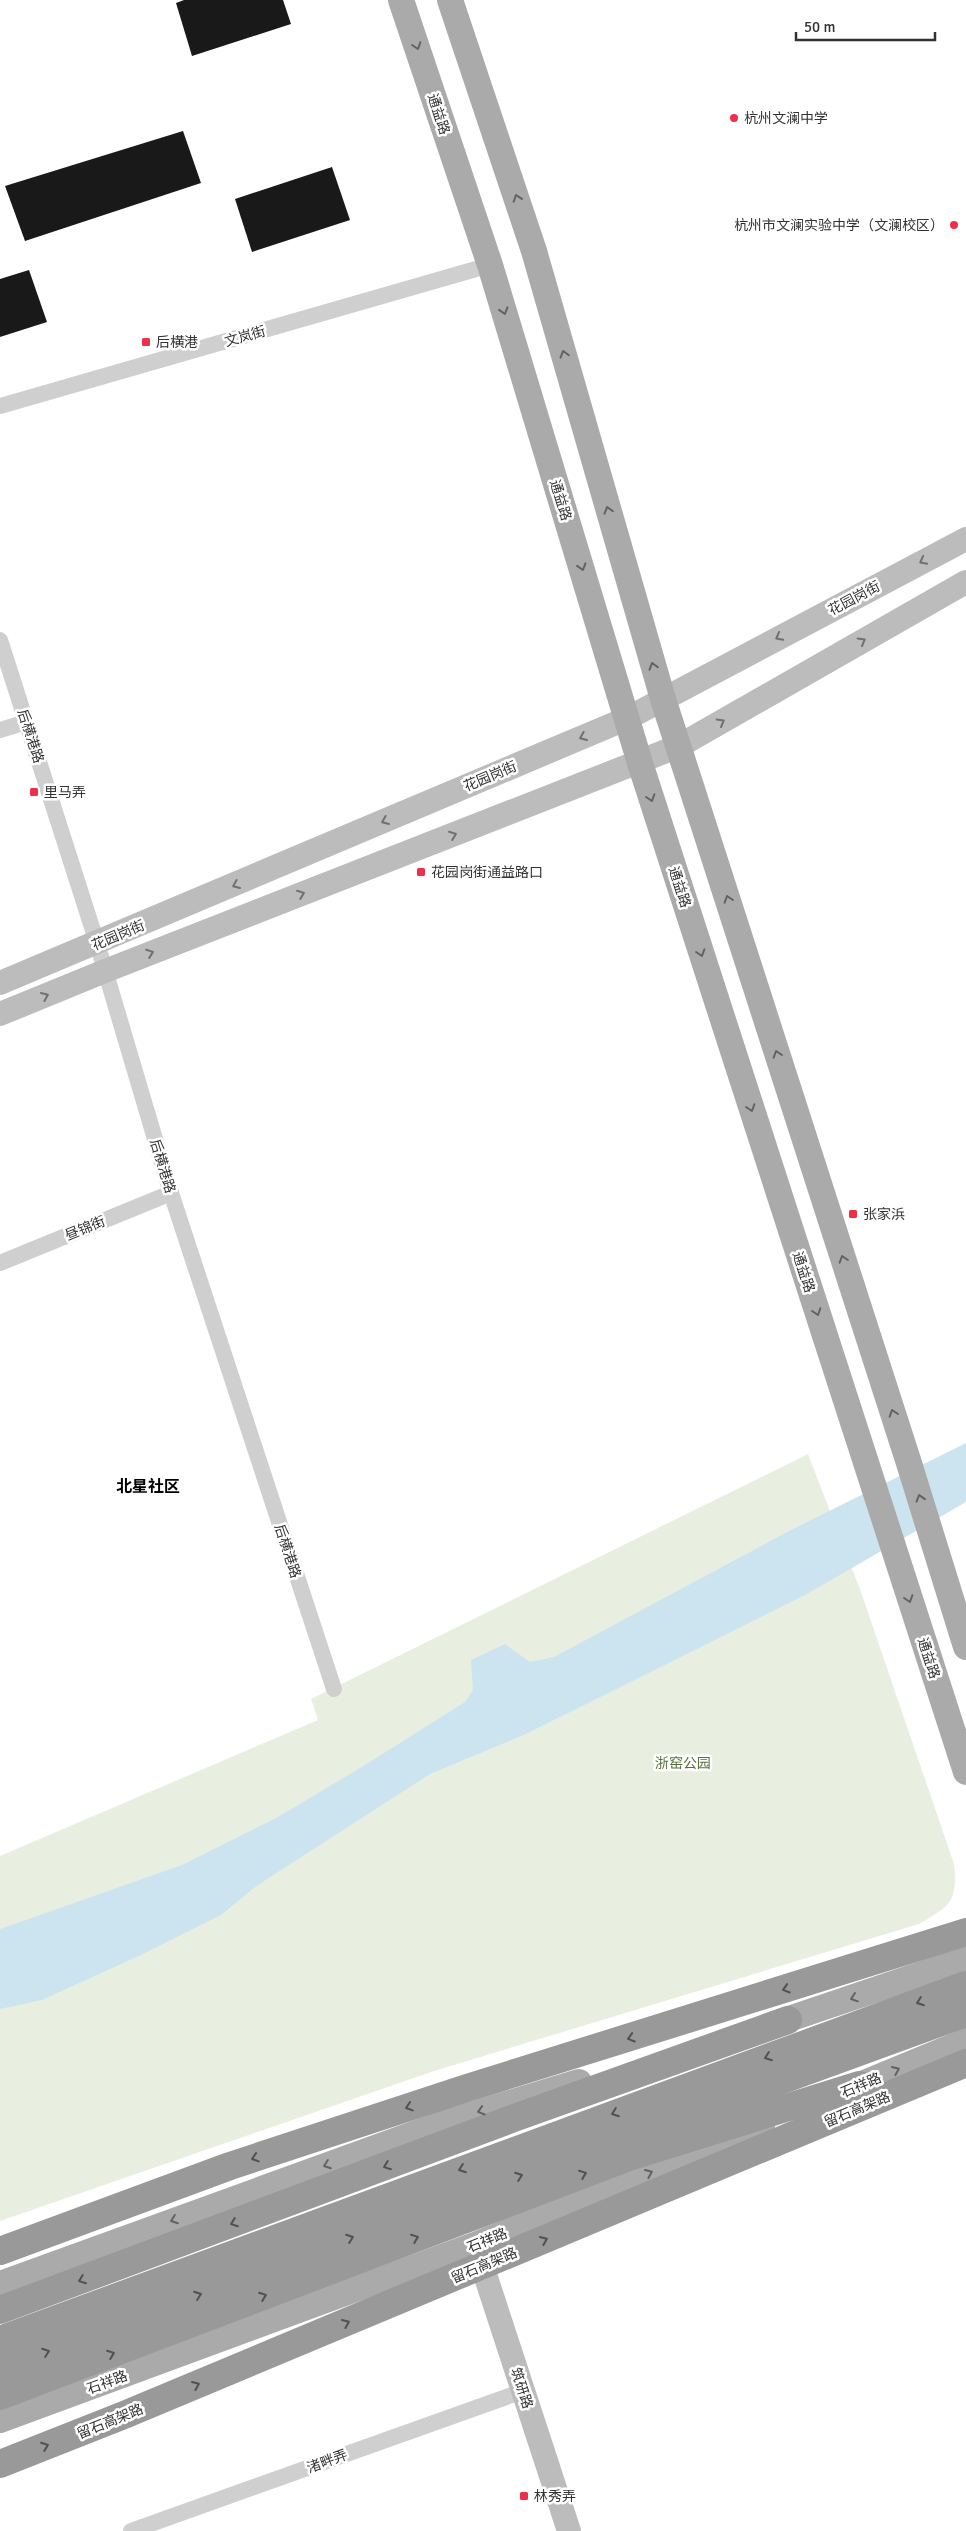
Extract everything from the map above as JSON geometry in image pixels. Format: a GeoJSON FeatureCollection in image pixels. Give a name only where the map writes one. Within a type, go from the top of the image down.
{"type":"FeatureCollection","features":[{"type":"Feature","properties":{"kind":"highway"},"geometry":{"type":"LineString","coordinates":[[0,2251],[230,2166],[457,2091],[966,1932]]}},
{"type":"Feature","properties":{"kind":"highway"},"geometry":{"type":"LineString","coordinates":[[0,2340],[966,1985]]}},
{"type":"Feature","properties":{"kind":"highway"},"geometry":{"type":"LineString","coordinates":[[0,2368],[488,2187],[966,2013]]}},
{"type":"Feature","properties":{"kind":"highway"},"geometry":{"type":"LineString","coordinates":[[0,2310],[514,2118],[788,2020]]}},
{"type":"Feature","properties":{"kind":"highway","name":"留石高架路"},"geometry":{"type":"LineString","coordinates":[[0,2464],[133,2412],[966,2063]]}},
{"type":"Feature","properties":{"kind":"highway"},"geometry":{"type":"LineString","coordinates":[[0,2396],[629,2157],[859,2085]]}},
{"type":"Feature","properties":{"kind":"main road","name":"通益路"},"geometry":{"type":"LineString","coordinates":[[401,0],[490,265],[640,763],[966,1772]]}},
{"type":"Feature","properties":{"kind":"main road"},"geometry":{"type":"LineString","coordinates":[[450,0],[534,251],[662,699],[679,746],[908,1460],[966,1647]]}},
{"type":"Feature","properties":{"kind":"main road"},"geometry":{"type":"LineString","coordinates":[[0,2284],[447,2122],[788,2020],[966,1960]]}},
{"type":"Feature","properties":{"kind":"main road","name":"石祥路"},"geometry":{"type":"LineString","coordinates":[[0,2420],[475,2245],[966,2041]]}},
{"type":"Feature","properties":{"kind":"street","name":"文岚街"},"geometry":{"type":"LineString","coordinates":[[0,406],[490,265]]}},
{"type":"Feature","properties":{"kind":"street","name":"花园岗街"},"geometry":{"type":"LineString","coordinates":[[0,983],[628,718],[966,539]]}},
{"type":"Feature","properties":{"kind":"street","name":"花园岗街"},"geometry":{"type":"LineString","coordinates":[[0,1014],[104,971],[640,763],[679,746],[966,582]]}},
{"type":"Feature","properties":{"kind":"street","name":"后横港路"},"geometry":{"type":"LineString","coordinates":[[0,640],[97,943],[171,1193],[334,1689]]}},
{"type":"Feature","properties":{"kind":"street"},"geometry":{"type":"LineString","coordinates":[[0,730],[26,722]]}},
{"type":"Feature","properties":{"kind":"street","name":"昼锦街"},"geometry":{"type":"LineString","coordinates":[[0,1263],[171,1193]]}},
{"type":"Feature","properties":{"kind":"street","name":"筑研路"},"geometry":{"type":"LineString","coordinates":[[475,2245],[569,2531]]}},
{"type":"Feature","properties":{"kind":"street","name":"渚畔弄"},"geometry":{"type":"LineString","coordinates":[[131,2531],[523,2391]]}},
{"type":"Feature","properties":{"kind":"green space","name":"浙窑公园"},"geometry":{"type":"Polygon","coordinates":[[[808,1454],[861,1592],[954,1864],[955,1887],[950,1901],[945,1907],[919,1924],[434,2071],[0,2221],[0,1856],[318,1720],[311,1699],[808,1454]]]}},
{"type":"Feature","properties":{"kind":"water"},"geometry":{"type":"Polygon","coordinates":[[[966,1443],[966,1502],[807,1594],[526,1734],[430,1774],[258,1885],[221,1915],[143,1954],[42,2000],[0,2009],[0,1929],[182,1865],[278,1817],[465,1702],[473,1690],[471,1660],[505,1644],[530,1662],[554,1657],[789,1531],[966,1443]]]}},
{"type":"Feature","properties":{"kind":"building"},"geometry":{"type":"Polygon","coordinates":[[[184,0],[283,0],[291,24],[192,56],[176,3],[184,0]]]}},
{"type":"Feature","properties":{"kind":"building"},"geometry":{"type":"Polygon","coordinates":[[[183,131],[201,183],[25,241],[5,186],[183,131]]]}},
{"type":"Feature","properties":{"kind":"building"},"geometry":{"type":"Polygon","coordinates":[[[332,167],[350,220],[252,252],[235,199],[332,167]]]}},
{"type":"Feature","properties":{"kind":"building"},"geometry":{"type":"Polygon","coordinates":[[[29,270],[47,322],[0,337],[0,279],[29,270]]]}},
{"type":"Feature","properties":{"kind":"place","name":"杭州文澜中学"},"geometry":{"type":"Point","coordinates":[734,118]}},
{"type":"Feature","properties":{"kind":"place","name":"杭州市文澜实验中学（文澜校区）"},"geometry":{"type":"Point","coordinates":[954,225]}},
{"type":"Feature","properties":{"kind":"place","name":"后横港"},"geometry":{"type":"Point","coordinates":[146,342]}},
{"type":"Feature","properties":{"kind":"place","name":"里马弄"},"geometry":{"type":"Point","coordinates":[34,792]}},
{"type":"Feature","properties":{"kind":"place","name":"花园岗街通益路口"},"geometry":{"type":"Point","coordinates":[421,872]}},
{"type":"Feature","properties":{"kind":"place","name":"张家浜"},"geometry":{"type":"Point","coordinates":[853,1214]}},
{"type":"Feature","properties":{"kind":"place","name":"林秀弄"},"geometry":{"type":"Point","coordinates":[524,2496]}},
{"type":"Feature","properties":{"kind":"district","name":"北星社区"},"geometry":{"type":"Point","coordinates":[148,1486]}}]}
